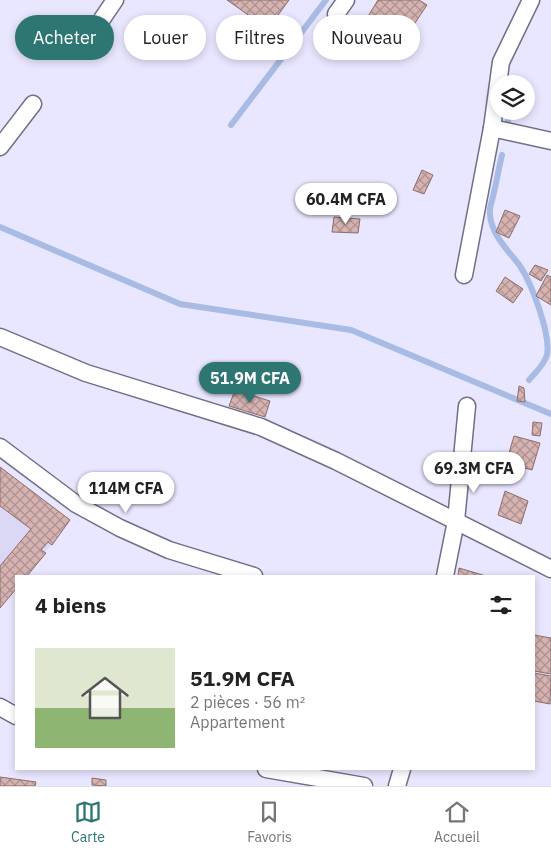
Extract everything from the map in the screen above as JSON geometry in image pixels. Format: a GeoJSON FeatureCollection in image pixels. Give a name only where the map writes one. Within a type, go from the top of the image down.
{"type":"FeatureCollection","features":[{"type":"Feature","properties":{"kind":"street"},"geometry":{"type":"LineString","coordinates":[[105,15],[115,0]]}},
{"type":"Feature","properties":{"kind":"street"},"geometry":{"type":"LineString","coordinates":[[336,14],[346,0]]}},
{"type":"Feature","properties":{"kind":"street"},"geometry":{"type":"LineString","coordinates":[[464,275],[492,128],[501,62],[531,0]]}},
{"type":"Feature","properties":{"kind":"street"},"geometry":{"type":"LineString","coordinates":[[0,147],[34,104]]}},
{"type":"Feature","properties":{"kind":"street"},"geometry":{"type":"LineString","coordinates":[[492,128],[551,141]]}},
{"type":"Feature","properties":{"kind":"street"},"geometry":{"type":"LineString","coordinates":[[0,337],[86,372],[261,428],[336,461],[551,569]]}},
{"type":"Feature","properties":{"kind":"street"},"geometry":{"type":"LineString","coordinates":[[445,575],[456,521],[468,406]]}},
{"type":"Feature","properties":{"kind":"street"},"geometry":{"type":"LineString","coordinates":[[0,447],[76,504],[120,528],[169,550],[251,575]]}},
{"type":"Feature","properties":{"kind":"street"},"geometry":{"type":"LineString","coordinates":[[0,707],[15,716]]}},
{"type":"Feature","properties":{"kind":"street"},"geometry":{"type":"LineString","coordinates":[[272,770],[364,786]]}},
{"type":"Feature","properties":{"kind":"street"},"geometry":{"type":"LineString","coordinates":[[397,786],[402,770]]}},
{"type":"Feature","properties":{"kind":"shaded area"},"geometry":{"type":"Polygon","coordinates":[[[0,467],[70,520],[28,575],[15,575],[15,590],[0,608],[0,467]]]}},
{"type":"Feature","properties":{"kind":"building"},"geometry":{"type":"Polygon","coordinates":[[[227,0],[289,0],[278,15],[248,15],[227,0]]]}},
{"type":"Feature","properties":{"kind":"building"},"geometry":{"type":"Polygon","coordinates":[[[378,0],[419,0],[427,5],[420,16],[369,15],[378,0]]]}},
{"type":"Feature","properties":{"kind":"building"},"geometry":{"type":"Polygon","coordinates":[[[422,170],[433,175],[424,194],[413,190],[422,170]]]}},
{"type":"Feature","properties":{"kind":"building"},"geometry":{"type":"Polygon","coordinates":[[[505,210],[520,216],[509,238],[496,232],[505,210]]]}},
{"type":"Feature","properties":{"kind":"building"},"geometry":{"type":"Polygon","coordinates":[[[334,217],[360,219],[358,233],[332,232],[334,217]]]}},
{"type":"Feature","properties":{"kind":"building"},"geometry":{"type":"Polygon","coordinates":[[[535,265],[548,270],[541,281],[529,274],[535,265]]]}},
{"type":"Feature","properties":{"kind":"building"},"geometry":{"type":"Polygon","coordinates":[[[547,275],[551,277],[551,305],[536,296],[547,275]]]}},
{"type":"Feature","properties":{"kind":"building"},"geometry":{"type":"Polygon","coordinates":[[[505,277],[523,289],[513,303],[496,291],[505,277]]]}},
{"type":"Feature","properties":{"kind":"building"},"geometry":{"type":"Polygon","coordinates":[[[519,386],[524,388],[525,402],[517,401],[519,386]]]}},
{"type":"Feature","properties":{"kind":"building"},"geometry":{"type":"Polygon","coordinates":[[[235,390],[270,401],[265,417],[229,406],[235,390]]]}},
{"type":"Feature","properties":{"kind":"building"},"geometry":{"type":"Polygon","coordinates":[[[533,422],[542,423],[540,436],[532,435],[533,422]]]}},
{"type":"Feature","properties":{"kind":"building"},"geometry":{"type":"Polygon","coordinates":[[[514,436],[540,443],[532,470],[506,463],[514,436]]]}},
{"type":"Feature","properties":{"kind":"building"},"geometry":{"type":"Polygon","coordinates":[[[0,467],[70,520],[52,545],[48,542],[41,550],[46,553],[28,575],[15,575],[15,590],[0,608],[0,566],[31,529],[0,506],[0,467]]]}},
{"type":"Feature","properties":{"kind":"building"},"geometry":{"type":"Polygon","coordinates":[[[505,491],[528,501],[521,524],[498,515],[505,491]]]}},
{"type":"Feature","properties":{"kind":"building"},"geometry":{"type":"Polygon","coordinates":[[[459,568],[483,575],[458,575],[459,568]]]}},
{"type":"Feature","properties":{"kind":"building"},"geometry":{"type":"Polygon","coordinates":[[[535,635],[551,638],[551,674],[535,671],[535,635]]]}},
{"type":"Feature","properties":{"kind":"building"},"geometry":{"type":"Polygon","coordinates":[[[535,673],[551,676],[550,704],[535,701],[535,673]]]}},
{"type":"Feature","properties":{"kind":"building"},"geometry":{"type":"Polygon","coordinates":[[[0,777],[36,782],[35,786],[0,786],[0,777]]]}},
{"type":"Feature","properties":{"kind":"building"},"geometry":{"type":"Polygon","coordinates":[[[92,778],[106,780],[106,786],[92,785],[92,778]]]}},
{"type":"Feature","properties":{"kind":"waterway"},"geometry":{"type":"LineString","coordinates":[[231,125],[326,0]]}},
{"type":"Feature","properties":{"kind":"waterway"},"geometry":{"type":"LineString","coordinates":[[506,130],[508,120]]}},
{"type":"Feature","properties":{"kind":"waterway"},"geometry":{"type":"LineString","coordinates":[[502,155],[490,209],[491,222],[497,236],[525,274],[540,310],[546,335],[547,355],[540,368],[529,380]]}},
{"type":"Feature","properties":{"kind":"waterway"},"geometry":{"type":"LineString","coordinates":[[0,227],[180,304],[351,330],[551,414]]}}]}
